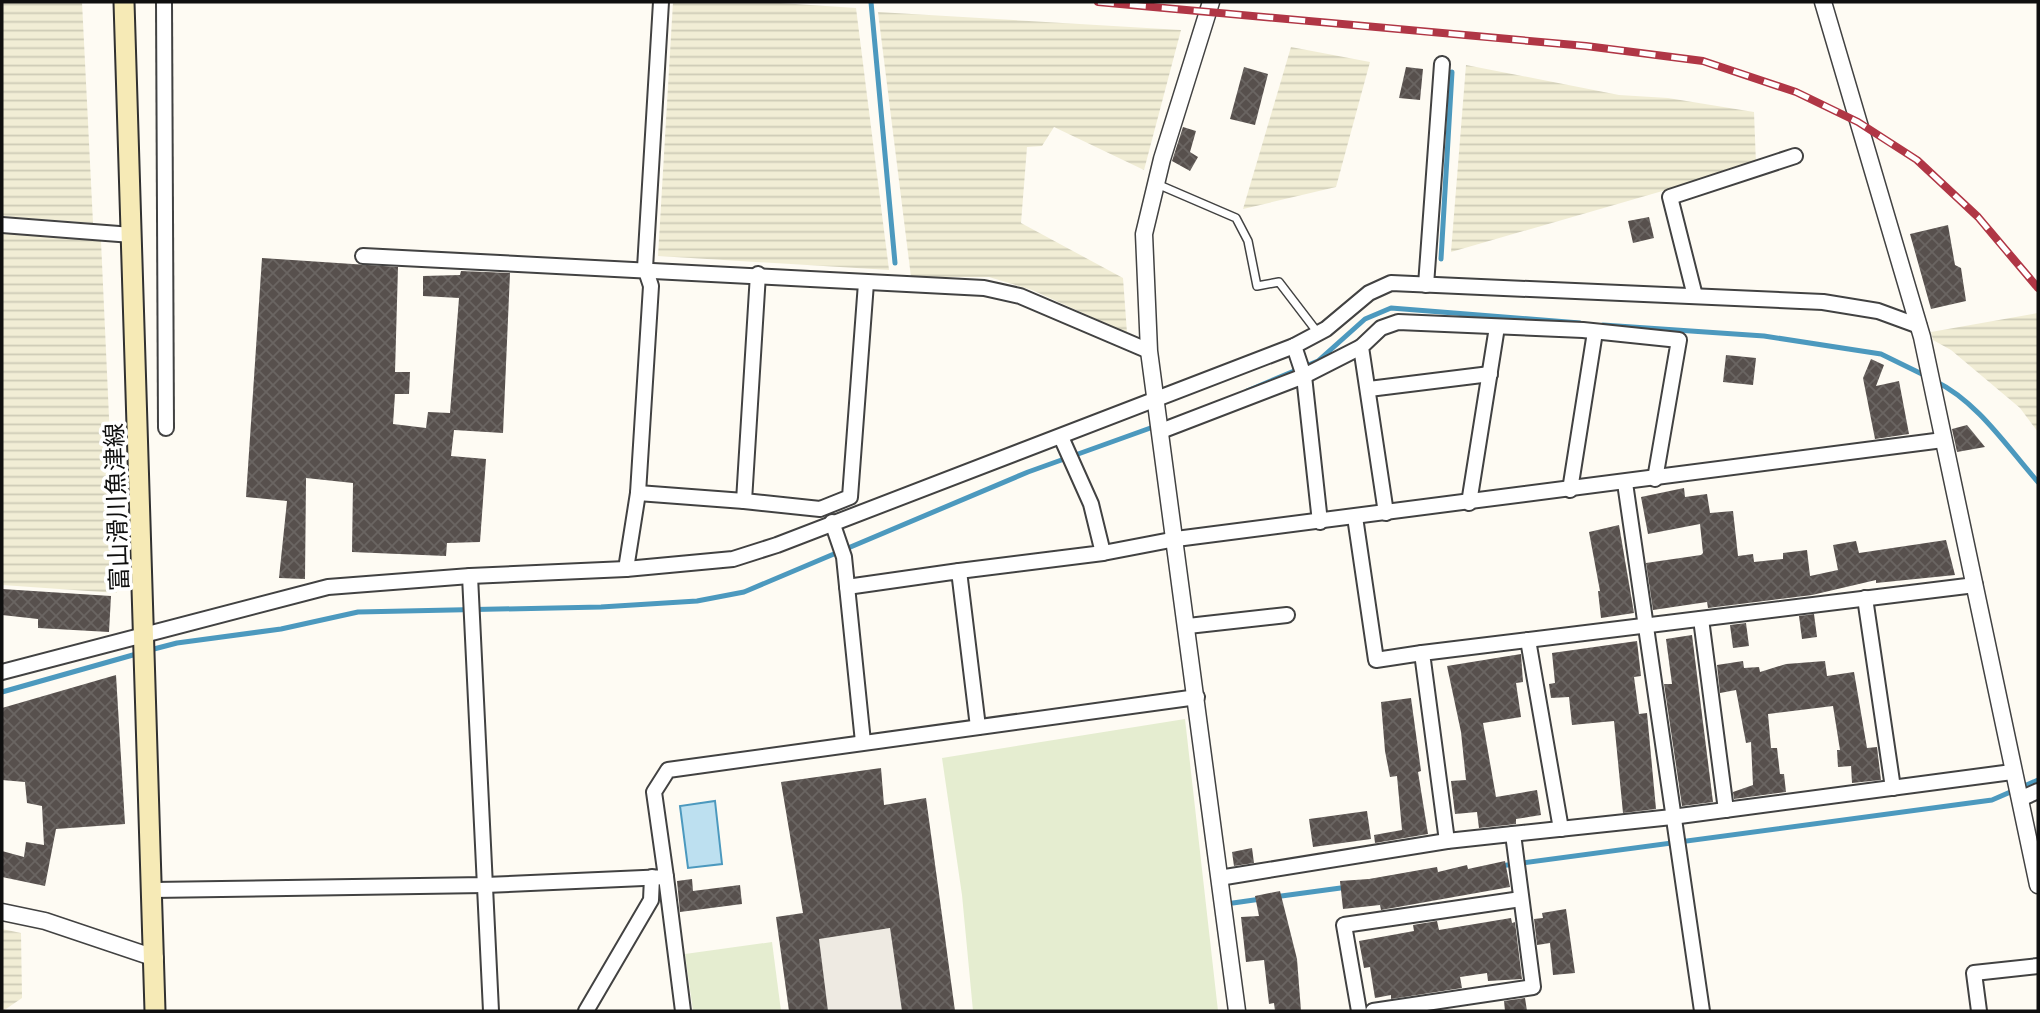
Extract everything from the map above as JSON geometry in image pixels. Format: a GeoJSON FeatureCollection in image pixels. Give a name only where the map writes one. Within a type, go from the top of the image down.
{"type":"FeatureCollection","features":[{"type":"Feature","properties":{"kind":"main road","name":"富山滑川魚津線"},"geometry":{"type":"LineString","coordinates":[[124,2],[155,1011]]}},
{"type":"Feature","properties":{"kind":"street"},"geometry":{"type":"LineString","coordinates":[[164,2],[166,428]]}},
{"type":"Feature","properties":{"kind":"street"},"geometry":{"type":"LineString","coordinates":[[626,569],[638,493],[651,286],[645,268],[661,2]]}},
{"type":"Feature","properties":{"kind":"street"},"geometry":{"type":"LineString","coordinates":[[1211,2],[1144,234],[1149,351],[1188,626],[1237,1011]]}},
{"type":"Feature","properties":{"kind":"street"},"geometry":{"type":"LineString","coordinates":[[1823,2],[1921,332],[2038,885]]}},
{"type":"Feature","properties":{"kind":"street"},"geometry":{"type":"LineString","coordinates":[[1426,285],[1442,64]]}},
{"type":"Feature","properties":{"kind":"street"},"geometry":{"type":"LineString","coordinates":[[1695,296],[1670,197],[1795,156]]}},
{"type":"Feature","properties":{"kind":"street"},"geometry":{"type":"LineString","coordinates":[[2,225],[132,235]]}},
{"type":"Feature","properties":{"kind":"street"},"geometry":{"type":"LineString","coordinates":[[363,256],[581,269],[645,268],[984,288],[1020,296],[1149,351]]}},
{"type":"Feature","properties":{"kind":"street"},"geometry":{"type":"LineString","coordinates":[[744,501],[758,274]]}},
{"type":"Feature","properties":{"kind":"street"},"geometry":{"type":"LineString","coordinates":[[638,493],[820,509],[850,496],[866,283]]}},
{"type":"Feature","properties":{"kind":"street"},"geometry":{"type":"LineString","coordinates":[[2,672],[328,587],[470,576],[626,569],[733,559],[777,545],[1157,401],[1294,346],[1318,333],[1369,293],[1391,283],[1824,302],[1878,311],[1921,332]]}},
{"type":"Feature","properties":{"kind":"street"},"geometry":{"type":"LineString","coordinates":[[1161,432],[1304,376],[1361,347],[1381,328],[1398,322],[1595,332],[1679,340],[1655,479]]}},
{"type":"Feature","properties":{"kind":"street"},"geometry":{"type":"LineString","coordinates":[[1469,503],[1497,327]]}},
{"type":"Feature","properties":{"kind":"street"},"geometry":{"type":"LineString","coordinates":[[1570,490],[1595,332]]}},
{"type":"Feature","properties":{"kind":"street"},"geometry":{"type":"LineString","coordinates":[[1294,346],[1304,376],[1320,522]]}},
{"type":"Feature","properties":{"kind":"street"},"geometry":{"type":"LineString","coordinates":[[1361,347],[1386,513]]}},
{"type":"Feature","properties":{"kind":"street"},"geometry":{"type":"LineString","coordinates":[[1368,389],[1489,374]]}},
{"type":"Feature","properties":{"kind":"street"},"geometry":{"type":"LineString","coordinates":[[1061,437],[1091,503],[1103,553]]}},
{"type":"Feature","properties":{"kind":"street"},"geometry":{"type":"LineString","coordinates":[[847,587],[1103,553],[1176,539],[1943,440]]}},
{"type":"Feature","properties":{"kind":"street"},"geometry":{"type":"LineString","coordinates":[[1625,483],[1671,817],[1702,1011]]}},
{"type":"Feature","properties":{"kind":"street"},"geometry":{"type":"LineString","coordinates":[[1355,517],[1376,660],[1975,585]]}},
{"type":"Feature","properties":{"kind":"street"},"geometry":{"type":"LineString","coordinates":[[832,522],[844,558],[863,742]]}},
{"type":"Feature","properties":{"kind":"street"},"geometry":{"type":"LineString","coordinates":[[959,571],[978,727]]}},
{"type":"Feature","properties":{"kind":"street"},"geometry":{"type":"LineString","coordinates":[[470,576],[491,1011]]}},
{"type":"Feature","properties":{"kind":"street"},"geometry":{"type":"LineString","coordinates":[[1865,598],[1893,788]]}},
{"type":"Feature","properties":{"kind":"street"},"geometry":{"type":"LineString","coordinates":[[1188,626],[1287,615]]}},
{"type":"Feature","properties":{"kind":"street"},"geometry":{"type":"LineString","coordinates":[[1701,619],[1726,810]]}},
{"type":"Feature","properties":{"kind":"street"},"geometry":{"type":"LineString","coordinates":[[1528,640],[1561,829]]}},
{"type":"Feature","properties":{"kind":"street"},"geometry":{"type":"LineString","coordinates":[[1422,653],[1447,841]]}},
{"type":"Feature","properties":{"kind":"street"},"geometry":{"type":"LineString","coordinates":[[682,1011],[659,877],[654,792],[668,770],[1197,697]]}},
{"type":"Feature","properties":{"kind":"street"},"geometry":{"type":"LineString","coordinates":[[1219,878],[1447,841],[1671,817],[2012,772]]}},
{"type":"Feature","properties":{"kind":"street"},"geometry":{"type":"LineString","coordinates":[[2020,799],[2038,791]]}},
{"type":"Feature","properties":{"kind":"street"},"geometry":{"type":"LineString","coordinates":[[1373,1011],[1533,987],[1513,834]]}},
{"type":"Feature","properties":{"kind":"street"},"geometry":{"type":"LineString","coordinates":[[153,890],[485,885],[659,877]]}},
{"type":"Feature","properties":{"kind":"street"},"geometry":{"type":"LineString","coordinates":[[586,1011],[651,900],[659,877]]}},
{"type":"Feature","properties":{"kind":"street"},"geometry":{"type":"LineString","coordinates":[[1359,1011],[1343,925],[1521,899]]}},
{"type":"Feature","properties":{"kind":"street"},"geometry":{"type":"LineString","coordinates":[[2,912],[45,921],[155,957]]}},
{"type":"Feature","properties":{"kind":"street"},"geometry":{"type":"LineString","coordinates":[[1979,1011],[1974,973],[2038,966]]}},
{"type":"Feature","properties":{"kind":"lane"},"geometry":{"type":"LineString","coordinates":[[1157,184],[1236,218],[1248,241],[1257,286],[1279,282],[1318,333]]}},
{"type":"Feature","properties":{"kind":"shaded area"},"geometry":{"type":"Polygon","coordinates":[[[2,2],[82,2],[93,223],[2,216],[2,2]]]}},
{"type":"Feature","properties":{"kind":"shaded area"},"geometry":{"type":"Polygon","coordinates":[[[673,2],[765,2],[856,8],[889,270],[658,256],[673,2]]]}},
{"type":"Feature","properties":{"kind":"shaded area"},"geometry":{"type":"Polygon","coordinates":[[[878,12],[1181,30],[1144,170],[1054,127],[1042,146],[1027,147],[1021,223],[1123,278],[1127,333],[1032,290],[989,277],[911,277],[878,12]]]}},
{"type":"Feature","properties":{"kind":"shaded area"},"geometry":{"type":"Polygon","coordinates":[[[1291,47],[1370,62],[1336,187],[1243,209],[1291,47]]]}},
{"type":"Feature","properties":{"kind":"shaded area"},"geometry":{"type":"Polygon","coordinates":[[[1466,65],[1619,95],[1668,98],[1754,112],[1756,164],[1451,252],[1466,65]]]}},
{"type":"Feature","properties":{"kind":"shaded area"},"geometry":{"type":"Polygon","coordinates":[[[2,233],[101,241],[117,593],[2,585],[2,233]]]}},
{"type":"Feature","properties":{"kind":"shaded area"},"geometry":{"type":"Polygon","coordinates":[[[2038,313],[2038,432],[2020,408],[1951,350],[1933,340],[1931,332],[2038,313]]]}},
{"type":"Feature","properties":{"kind":"shaded area"},"geometry":{"type":"Polygon","coordinates":[[[890,928],[902,1011],[828,1011],[819,939],[890,928]]]}},
{"type":"Feature","properties":{"kind":"shaded area"},"geometry":{"type":"Polygon","coordinates":[[[2,929],[21,933],[22,998],[3,1011],[2,929]]]}},
{"type":"Feature","properties":{"kind":"green space"},"geometry":{"type":"Polygon","coordinates":[[[1185,719],[1218,1011],[973,1011],[962,895],[942,758],[1185,719]]]}},
{"type":"Feature","properties":{"kind":"green space"},"geometry":{"type":"Polygon","coordinates":[[[772,942],[781,1011],[693,1011],[685,954],[772,942]]]}},
{"type":"Feature","properties":{"kind":"water"},"geometry":{"type":"Polygon","coordinates":[[[715,801],[722,864],[688,868],[680,806],[715,801]]]}},
{"type":"Feature","properties":{"kind":"building"},"geometry":{"type":"Polygon","coordinates":[[[1244,67],[1268,74],[1255,125],[1230,119],[1244,67]]]}},
{"type":"Feature","properties":{"kind":"building"},"geometry":{"type":"Polygon","coordinates":[[[1406,67],[1423,69],[1420,100],[1399,98],[1406,67]]]}},
{"type":"Feature","properties":{"kind":"building"},"geometry":{"type":"Polygon","coordinates":[[[1183,127],[1196,131],[1190,152],[1198,157],[1190,171],[1172,161],[1183,127]]]}},
{"type":"Feature","properties":{"kind":"building"},"geometry":{"type":"Polygon","coordinates":[[[1649,217],[1654,238],[1633,243],[1628,221],[1649,217]]]}},
{"type":"Feature","properties":{"kind":"building"},"geometry":{"type":"Polygon","coordinates":[[[1948,225],[1955,265],[1961,268],[1966,301],[1931,309],[1910,234],[1948,225]]]}},
{"type":"Feature","properties":{"kind":"building"},"geometry":{"type":"Polygon","coordinates":[[[262,258],[398,267],[395,372],[410,372],[409,394],[395,394],[393,424],[426,428],[428,412],[450,413],[459,298],[423,296],[423,276],[460,275],[461,271],[510,273],[503,433],[454,430],[451,456],[486,459],[480,542],[447,543],[446,556],[352,552],[353,483],[306,478],[305,579],[279,578],[287,501],[246,497],[262,258]]]}},
{"type":"Feature","properties":{"kind":"building"},"geometry":{"type":"Polygon","coordinates":[[[1726,355],[1756,358],[1753,385],[1723,382],[1726,355]]]}},
{"type":"Feature","properties":{"kind":"building"},"geometry":{"type":"Polygon","coordinates":[[[1871,359],[1884,365],[1876,386],[1899,381],[1909,434],[1875,439],[1863,378],[1871,359]]]}},
{"type":"Feature","properties":{"kind":"building"},"geometry":{"type":"Polygon","coordinates":[[[1967,425],[1985,447],[1957,452],[1952,429],[1967,425]]]}},
{"type":"Feature","properties":{"kind":"building"},"geometry":{"type":"Polygon","coordinates":[[[1684,488],[1685,497],[1707,494],[1710,513],[1733,511],[1738,556],[1753,554],[1754,562],[1783,559],[1783,553],[1807,550],[1810,576],[1838,570],[1833,545],[1856,541],[1859,553],[1946,540],[1955,575],[1876,583],[1876,580],[1812,595],[1708,608],[1707,602],[1653,610],[1646,563],[1701,555],[1700,524],[1648,534],[1641,497],[1684,488]]]}},
{"type":"Feature","properties":{"kind":"building"},"geometry":{"type":"Polygon","coordinates":[[[1619,525],[1634,613],[1601,618],[1600,591],[1589,532],[1619,525]]]}},
{"type":"Feature","properties":{"kind":"building"},"geometry":{"type":"Polygon","coordinates":[[[2,589],[111,596],[109,632],[38,628],[38,619],[2,615],[2,589]]]}},
{"type":"Feature","properties":{"kind":"building"},"geometry":{"type":"Polygon","coordinates":[[[1814,614],[1817,637],[1802,639],[1799,616],[1814,614]]]}},
{"type":"Feature","properties":{"kind":"building"},"geometry":{"type":"Polygon","coordinates":[[[1746,623],[1749,646],[1733,648],[1730,625],[1746,623]]]}},
{"type":"Feature","properties":{"kind":"building"},"geometry":{"type":"Polygon","coordinates":[[[1692,635],[1713,802],[1682,806],[1664,684],[1672,684],[1666,639],[1692,635]]]}},
{"type":"Feature","properties":{"kind":"building"},"geometry":{"type":"Polygon","coordinates":[[[1637,641],[1641,676],[1634,677],[1639,714],[1647,713],[1656,809],[1623,813],[1614,721],[1572,725],[1569,697],[1551,698],[1549,684],[1555,683],[1552,653],[1637,641]]]}},
{"type":"Feature","properties":{"kind":"building"},"geometry":{"type":"Polygon","coordinates":[[[1521,654],[1523,682],[1516,683],[1521,717],[1483,723],[1496,797],[1537,790],[1541,815],[1516,819],[1516,824],[1479,828],[1477,812],[1455,814],[1451,781],[1466,780],[1461,732],[1447,666],[1521,654]]]}},
{"type":"Feature","properties":{"kind":"building"},"geometry":{"type":"Polygon","coordinates":[[[1743,661],[1744,668],[1759,667],[1760,672],[1786,664],[1825,661],[1827,676],[1854,672],[1867,748],[1877,747],[1881,780],[1852,783],[1851,766],[1838,767],[1837,750],[1840,750],[1833,706],[1768,714],[1771,748],[1777,748],[1780,774],[1784,774],[1786,792],[1734,799],[1733,792],[1753,785],[1751,742],[1746,743],[1736,690],[1720,693],[1717,665],[1743,661]]]}},
{"type":"Feature","properties":{"kind":"building"},"geometry":{"type":"Polygon","coordinates":[[[116,675],[125,824],[56,829],[45,886],[2,877],[2,851],[24,857],[26,842],[44,845],[42,806],[27,803],[25,782],[2,780],[2,708],[116,675]]]}},
{"type":"Feature","properties":{"kind":"building"},"geometry":{"type":"Polygon","coordinates":[[[1411,698],[1421,771],[1418,772],[1428,834],[1375,843],[1374,835],[1402,830],[1397,776],[1390,777],[1385,751],[1381,702],[1411,698]]]}},
{"type":"Feature","properties":{"kind":"building"},"geometry":{"type":"Polygon","coordinates":[[[881,768],[884,805],[926,798],[955,1011],[902,1011],[890,928],[819,939],[828,1011],[789,1011],[776,917],[803,913],[781,782],[881,768]]]}},
{"type":"Feature","properties":{"kind":"building"},"geometry":{"type":"Polygon","coordinates":[[[1367,811],[1371,839],[1313,847],[1309,819],[1367,811]]]}},
{"type":"Feature","properties":{"kind":"building"},"geometry":{"type":"Polygon","coordinates":[[[1252,848],[1254,863],[1234,866],[1232,852],[1252,848]]]}},
{"type":"Feature","properties":{"kind":"building"},"geometry":{"type":"Polygon","coordinates":[[[1505,861],[1510,887],[1381,910],[1380,905],[1343,909],[1340,881],[1369,879],[1437,867],[1438,872],[1467,865],[1468,869],[1505,861]]]}},
{"type":"Feature","properties":{"kind":"building"},"geometry":{"type":"Polygon","coordinates":[[[692,879],[693,891],[740,885],[742,904],[680,912],[677,881],[692,879]]]}},
{"type":"Feature","properties":{"kind":"building"},"geometry":{"type":"Polygon","coordinates":[[[1280,891],[1297,959],[1301,1011],[1275,1011],[1274,1003],[1269,1004],[1264,960],[1246,962],[1241,917],[1259,916],[1255,896],[1280,891]]]}},
{"type":"Feature","properties":{"kind":"building"},"geometry":{"type":"Polygon","coordinates":[[[1566,909],[1575,973],[1553,975],[1550,943],[1537,945],[1534,919],[1543,918],[1542,913],[1566,909]]]}},
{"type":"Feature","properties":{"kind":"building"},"geometry":{"type":"Polygon","coordinates":[[[1511,918],[1512,923],[1515,922],[1522,979],[1488,981],[1487,973],[1460,977],[1462,988],[1391,999],[1391,995],[1375,998],[1370,967],[1364,968],[1359,941],[1414,931],[1413,925],[1437,921],[1439,930],[1511,918]]]}},
{"type":"Feature","properties":{"kind":"building"},"geometry":{"type":"Polygon","coordinates":[[[1525,998],[1527,1011],[1505,1011],[1504,1001],[1525,998]]]}},
{"type":"Feature","properties":{"kind":"waterway"},"geometry":{"type":"LineString","coordinates":[[871,2],[895,263]]}},
{"type":"Feature","properties":{"kind":"waterway"},"geometry":{"type":"LineString","coordinates":[[1441,259],[1452,72]]}},
{"type":"Feature","properties":{"kind":"waterway"},"geometry":{"type":"LineString","coordinates":[[1247,391],[1318,361],[1365,319],[1391,308],[1580,323]]}},
{"type":"Feature","properties":{"kind":"waterway"},"geometry":{"type":"LineString","coordinates":[[1603,325],[1764,336],[1881,354],[1926,376]]}},
{"type":"Feature","properties":{"kind":"waterway"},"geometry":{"type":"LineString","coordinates":[[1935,381],[1951,390],[1978,413],[2038,482]]}},
{"type":"Feature","properties":{"kind":"waterway"},"geometry":{"type":"LineString","coordinates":[[150,650],[177,643],[281,629],[358,612],[601,607],[697,601],[744,592],[1028,472],[1156,426]]}},
{"type":"Feature","properties":{"kind":"waterway"},"geometry":{"type":"LineString","coordinates":[[2,692],[140,653]]}},
{"type":"Feature","properties":{"kind":"waterway"},"geometry":{"type":"LineString","coordinates":[[1500,866],[1992,800],[2038,780]]}},
{"type":"Feature","properties":{"kind":"waterway"},"geometry":{"type":"LineString","coordinates":[[1274,897],[1348,887]]}},
{"type":"Feature","properties":{"kind":"waterway"},"geometry":{"type":"LineString","coordinates":[[1233,903],[1261,899]]}},
{"type":"Feature","properties":{"kind":"railway"},"geometry":{"type":"LineString","coordinates":[[1098,2],[1586,46],[1703,61],[1796,92],[1858,122],[1917,160],[1978,217],[2038,288]]}}]}
